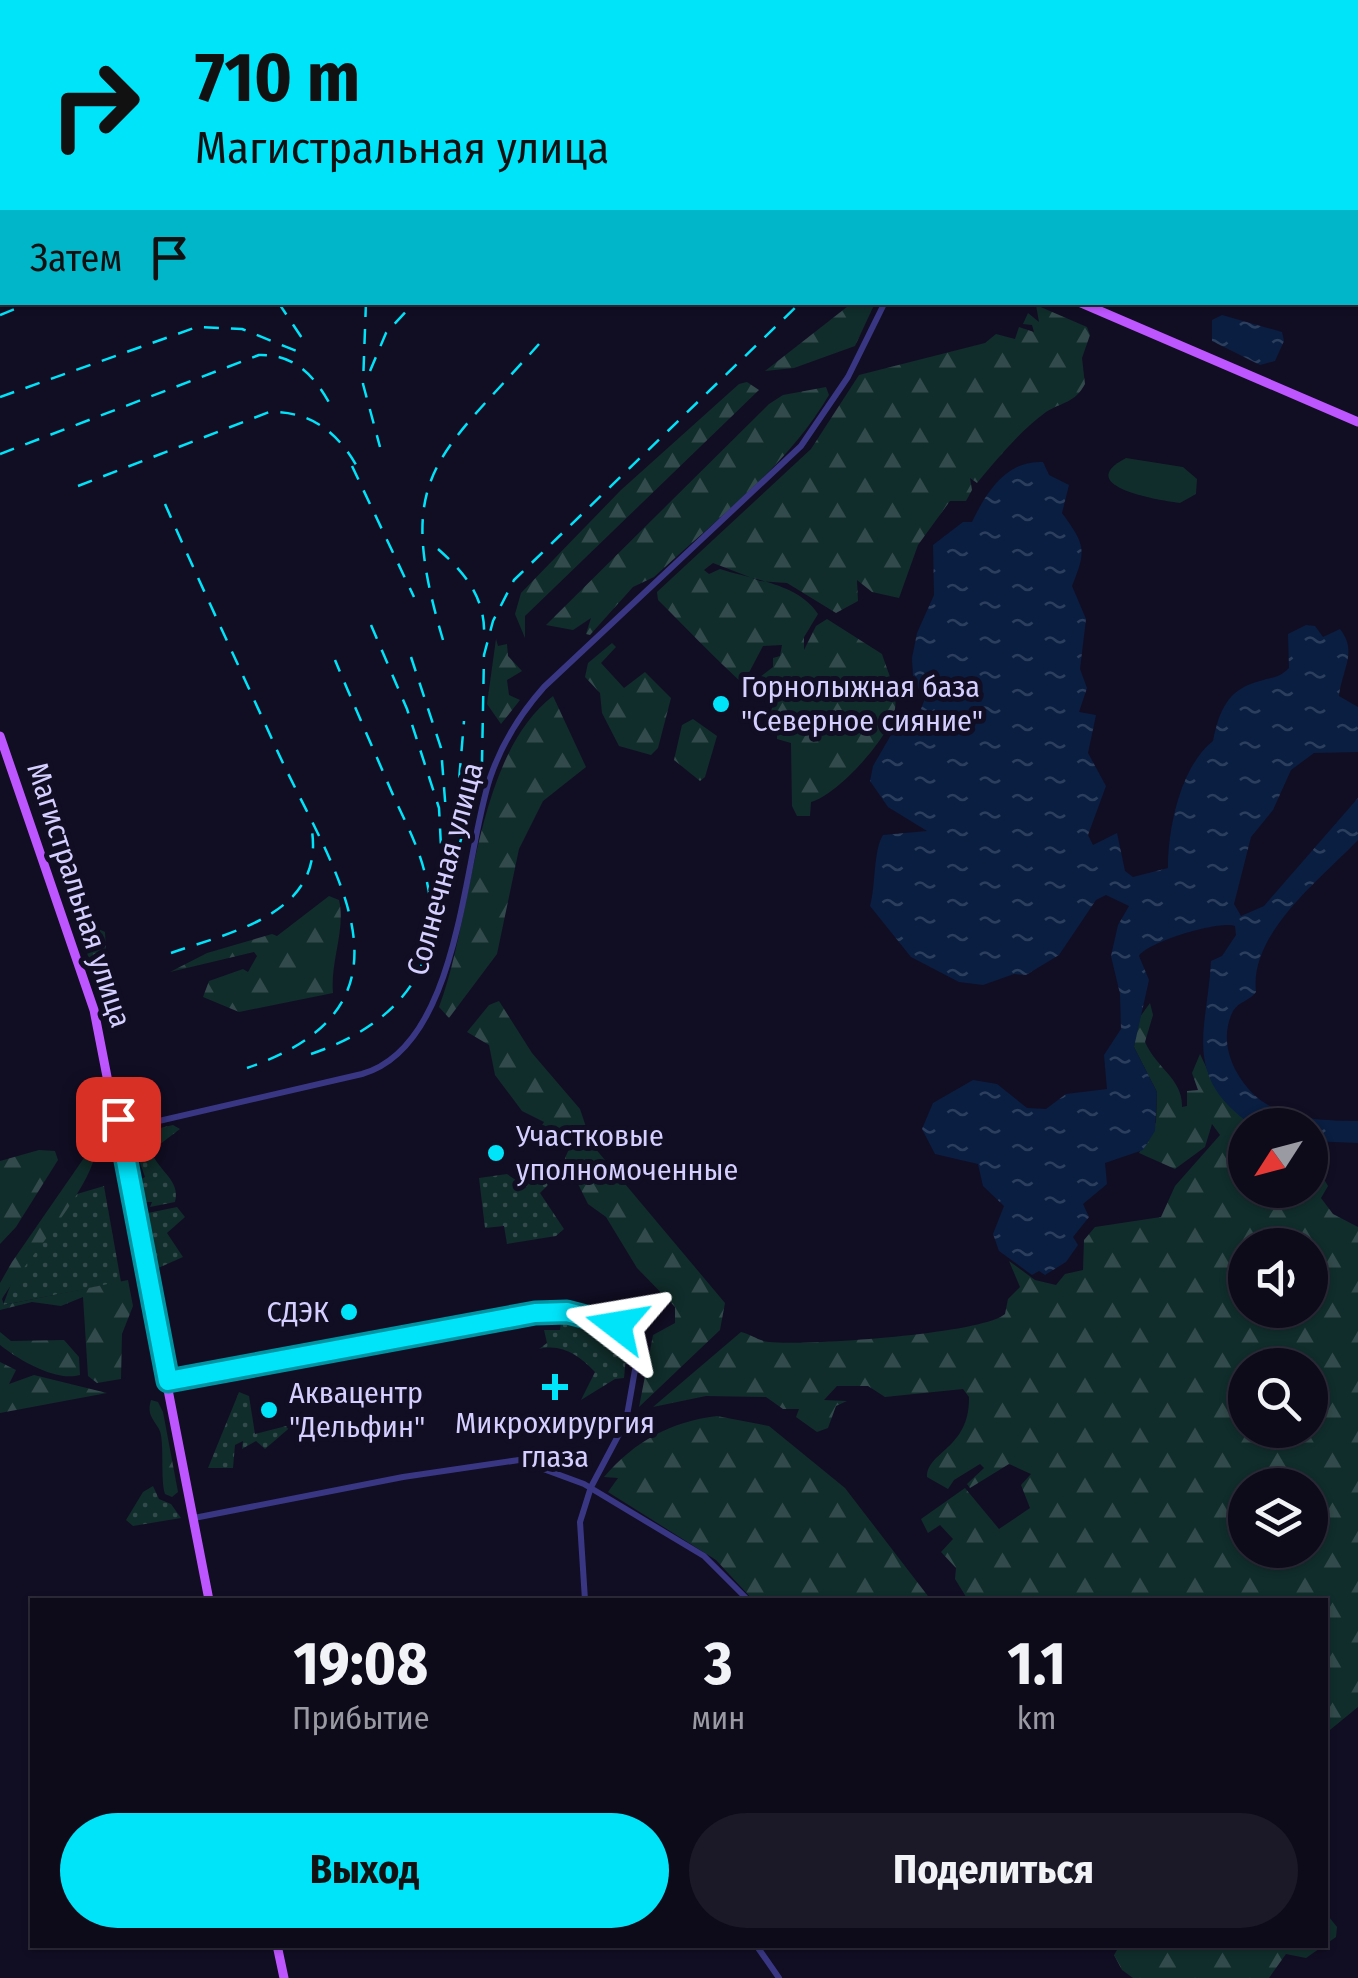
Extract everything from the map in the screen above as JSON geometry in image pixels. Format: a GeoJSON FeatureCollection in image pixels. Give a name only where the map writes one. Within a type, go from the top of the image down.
{"type":"FeatureCollection","features":[{"type":"Feature","properties":{"kind":"main road"},"geometry":{"type":"LineString","coordinates":[[1086,305],[1358,422]]}},
{"type":"Feature","properties":{"kind":"main road","name":"Магистральная улица"},"geometry":{"type":"LineString","coordinates":[[0,736],[87,986],[120,1130],[209,1598]]}},
{"type":"Feature","properties":{"kind":"main road"},"geometry":{"type":"LineString","coordinates":[[278,1948],[284,1978]]}},
{"type":"Feature","properties":{"kind":"street","name":"Солнечная улица"},"geometry":{"type":"LineString","coordinates":[[120,1130],[362,1074],[382,1067],[404,1050],[424,1020],[442,979],[486,793],[515,723],[544,687],[801,446],[848,376],[884,305]]}},
{"type":"Feature","properties":{"kind":"street"},"geometry":{"type":"LineString","coordinates":[[168,1381],[535,1313],[584,1315],[629,1330],[638,1347],[626,1421],[591,1488],[578,1534],[585,1598]]}},
{"type":"Feature","properties":{"kind":"street"},"geometry":{"type":"LineString","coordinates":[[194,1518],[510,1460],[542,1466],[591,1488],[704,1556],[746,1598]]}},
{"type":"Feature","properties":{"kind":"street"},"geometry":{"type":"LineString","coordinates":[[758,1948],[780,1978]]}},
{"type":"Feature","properties":{"kind":"green space"},"geometry":{"type":"Polygon","coordinates":[[[849,305],[874,305],[855,346],[794,368],[765,371],[849,305]]]}},
{"type":"Feature","properties":{"kind":"green space"},"geometry":{"type":"Polygon","coordinates":[[[1036,305],[1087,327],[1090,335],[1082,358],[1085,384],[1081,390],[1027,428],[977,483],[970,478],[972,490],[966,501],[950,501],[918,545],[899,598],[872,592],[857,580],[858,601],[836,613],[787,583],[765,581],[788,589],[818,614],[804,637],[804,650],[816,626],[827,619],[882,654],[895,696],[895,709],[883,735],[848,777],[811,802],[810,816],[797,816],[792,806],[791,743],[777,739],[777,725],[769,717],[774,702],[761,694],[778,695],[786,688],[782,680],[773,683],[760,677],[773,667],[773,658],[780,656],[782,645],[763,646],[743,684],[658,600],[657,592],[811,449],[859,375],[985,343],[996,334],[1015,339],[1019,327],[1034,332],[1032,325],[1023,324],[1028,313],[1039,322],[1036,305]],[[713,563],[704,570],[709,574],[720,569],[751,577],[713,563]]]}},
{"type":"Feature","properties":{"kind":"green space"},"geometry":{"type":"Polygon","coordinates":[[[747,382],[759,390],[525,616],[525,638],[515,614],[521,593],[621,490],[739,384],[747,382]]]}},
{"type":"Feature","properties":{"kind":"green space"},"geometry":{"type":"Polygon","coordinates":[[[826,387],[829,395],[812,421],[771,469],[654,577],[633,587],[590,635],[586,634],[591,618],[573,630],[546,625],[769,404],[783,395],[826,387]]]}},
{"type":"Feature","properties":{"kind":"green space"},"geometry":{"type":"Polygon","coordinates":[[[1126,458],[1183,467],[1197,479],[1196,494],[1180,503],[1126,491],[1109,477],[1112,468],[1126,458]]]}},
{"type":"Feature","properties":{"kind":"green space"},"geometry":{"type":"Polygon","coordinates":[[[496,639],[498,646],[507,644],[508,656],[522,671],[507,680],[509,695],[520,700],[501,724],[487,704],[496,639]]]}},
{"type":"Feature","properties":{"kind":"green space"},"geometry":{"type":"Polygon","coordinates":[[[612,643],[616,647],[601,663],[624,688],[645,672],[671,698],[658,748],[651,755],[619,746],[602,713],[600,693],[585,677],[588,663],[612,643]]]}},
{"type":"Feature","properties":{"kind":"green space"},"geometry":{"type":"Polygon","coordinates":[[[553,696],[586,767],[543,801],[519,849],[497,954],[449,1018],[439,1007],[491,798],[506,758],[527,723],[553,696]]]}},
{"type":"Feature","properties":{"kind":"green space"},"geometry":{"type":"Polygon","coordinates":[[[693,719],[717,736],[705,777],[700,781],[674,760],[682,725],[693,719]]]}},
{"type":"Feature","properties":{"kind":"green space"},"geometry":{"type":"Polygon","coordinates":[[[329,896],[339,900],[341,911],[333,993],[239,1012],[203,997],[209,981],[243,969],[248,972],[257,956],[254,952],[170,972],[207,953],[272,934],[277,936],[329,896]]]}},
{"type":"Feature","properties":{"kind":"green space"},"geometry":{"type":"Polygon","coordinates":[[[71,905],[80,907],[86,923],[105,932],[107,974],[99,989],[71,905]]]}},
{"type":"Feature","properties":{"kind":"green space"},"geometry":{"type":"Polygon","coordinates":[[[499,1001],[532,1053],[580,1109],[586,1127],[583,1135],[557,1145],[545,1143],[537,1133],[544,1122],[522,1111],[495,1075],[489,1045],[467,1032],[489,1005],[499,1001]]]}},
{"type":"Feature","properties":{"kind":"green space"},"geometry":{"type":"Polygon","coordinates":[[[1150,1003],[1153,1015],[1145,1042],[1174,1081],[1182,1107],[1187,1106],[1187,1091],[1198,1090],[1192,1073],[1200,1054],[1209,1073],[1238,1108],[1228,1108],[1228,1208],[1328,1207],[1358,1227],[1358,1707],[1328,1732],[1328,1598],[967,1598],[955,1579],[956,1568],[941,1552],[953,1539],[940,1525],[928,1533],[921,1519],[965,1488],[999,1529],[1030,1508],[1021,1485],[1031,1474],[1009,1464],[970,1488],[967,1484],[984,1468],[980,1464],[954,1480],[948,1489],[927,1477],[934,1461],[963,1428],[969,1397],[963,1389],[885,1397],[868,1386],[837,1386],[824,1400],[847,1401],[836,1406],[828,1428],[817,1432],[796,1417],[799,1409],[783,1409],[766,1397],[706,1396],[653,1407],[741,1332],[769,1342],[818,1342],[964,1327],[1005,1314],[1008,1299],[1020,1287],[1009,1261],[1035,1280],[1056,1285],[1065,1274],[1083,1270],[1084,1240],[1095,1227],[1161,1217],[1175,1186],[1220,1135],[1212,1124],[1205,1147],[1175,1169],[1139,1153],[1156,1122],[1157,1092],[1134,1047],[1137,1021],[1150,1003]]]}},
{"type":"Feature","properties":{"kind":"green space"},"geometry":{"type":"Polygon","coordinates":[[[173,1125],[180,1129],[151,1151],[172,1181],[175,1202],[150,1207],[152,1202],[144,1202],[139,1180],[145,1177],[132,1140],[138,1133],[173,1125]]]}},
{"type":"Feature","properties":{"kind":"green space"},"geometry":{"type":"Polygon","coordinates":[[[95,1142],[94,1157],[75,1198],[2,1299],[4,1305],[128,1280],[133,1306],[122,1334],[121,1379],[97,1383],[88,1376],[83,1297],[61,1306],[32,1302],[0,1310],[0,1283],[95,1142]]]}},
{"type":"Feature","properties":{"kind":"green space"},"geometry":{"type":"Polygon","coordinates":[[[594,1147],[725,1303],[720,1330],[639,1407],[653,1335],[675,1323],[675,1307],[637,1268],[606,1217],[588,1204],[565,1158],[569,1149],[594,1147]]]}},
{"type":"Feature","properties":{"kind":"green space"},"geometry":{"type":"Polygon","coordinates":[[[39,1150],[55,1151],[58,1160],[16,1227],[0,1244],[0,1161],[39,1150]]]}},
{"type":"Feature","properties":{"kind":"green space"},"geometry":{"type":"Polygon","coordinates":[[[537,1171],[548,1185],[540,1193],[564,1229],[556,1236],[507,1244],[504,1226],[485,1228],[479,1178],[507,1174],[517,1181],[537,1171]]]}},
{"type":"Feature","properties":{"kind":"green space"},"geometry":{"type":"Polygon","coordinates":[[[104,1186],[121,1282],[3,1305],[11,1284],[77,1194],[104,1186]]]}},
{"type":"Feature","properties":{"kind":"green space"},"geometry":{"type":"Polygon","coordinates":[[[177,1207],[185,1217],[167,1233],[183,1257],[156,1269],[146,1217],[148,1213],[177,1207]]]}},
{"type":"Feature","properties":{"kind":"green space"},"geometry":{"type":"Polygon","coordinates":[[[561,1321],[622,1341],[627,1347],[624,1378],[615,1379],[581,1400],[595,1372],[570,1352],[539,1349],[547,1343],[544,1330],[560,1330],[561,1321]]]}},
{"type":"Feature","properties":{"kind":"green space"},"geometry":{"type":"Polygon","coordinates":[[[0,1332],[11,1341],[64,1340],[79,1357],[80,1375],[49,1373],[27,1363],[0,1345],[0,1332]]]}},
{"type":"Feature","properties":{"kind":"green space"},"geometry":{"type":"Polygon","coordinates":[[[0,1362],[16,1370],[9,1384],[34,1375],[107,1393],[0,1413],[0,1362]]]}},
{"type":"Feature","properties":{"kind":"green space"},"geometry":{"type":"Polygon","coordinates":[[[239,1392],[249,1396],[255,1434],[294,1424],[265,1449],[256,1441],[242,1449],[243,1441],[235,1445],[233,1468],[208,1468],[239,1392]]]}},
{"type":"Feature","properties":{"kind":"green space"},"geometry":{"type":"Polygon","coordinates":[[[151,1400],[158,1402],[163,1412],[178,1492],[172,1497],[165,1494],[161,1434],[150,1412],[151,1400]]]}},
{"type":"Feature","properties":{"kind":"green space"},"geometry":{"type":"Polygon","coordinates":[[[717,1416],[769,1426],[845,1488],[929,1598],[751,1598],[716,1560],[608,1492],[618,1478],[604,1477],[628,1453],[654,1435],[717,1416]]]}},
{"type":"Feature","properties":{"kind":"green space"},"geometry":{"type":"Polygon","coordinates":[[[153,1486],[159,1499],[171,1504],[181,1518],[133,1526],[126,1520],[143,1492],[153,1486]]]}},
{"type":"Feature","properties":{"kind":"green space"},"geometry":{"type":"Polygon","coordinates":[[[1328,1916],[1337,1927],[1336,1937],[1328,1943],[1328,1916]]]}},
{"type":"Feature","properties":{"kind":"green space"},"geometry":{"type":"Polygon","coordinates":[[[1118,1948],[1321,1948],[1306,1958],[1286,1954],[1269,1978],[1133,1978],[1122,1970],[1114,1955],[1118,1948]]]}},
{"type":"Feature","properties":{"kind":"water"},"geometry":{"type":"Polygon","coordinates":[[[1222,315],[1282,332],[1284,341],[1275,361],[1260,365],[1212,341],[1212,320],[1222,315]]]}},
{"type":"Feature","properties":{"kind":"water"},"geometry":{"type":"Polygon","coordinates":[[[1043,462],[1049,475],[1069,485],[1062,513],[1081,548],[1072,586],[1086,619],[1080,669],[1087,688],[1079,712],[1096,715],[1088,753],[1106,786],[1088,835],[1093,845],[1117,833],[1125,871],[1133,877],[1168,868],[1178,800],[1192,766],[1213,741],[1222,711],[1232,696],[1289,668],[1288,634],[1306,625],[1315,626],[1323,637],[1340,629],[1348,653],[1339,696],[1358,707],[1358,752],[1314,753],[1291,770],[1273,810],[1251,837],[1234,904],[1241,916],[1264,906],[1358,798],[1358,840],[1275,928],[1257,970],[1256,992],[1233,1011],[1228,1026],[1227,1041],[1236,1071],[1259,1099],[1273,1108],[1230,1108],[1207,1069],[1203,1049],[1211,961],[1222,956],[1236,935],[1235,926],[1200,929],[1145,950],[1139,956],[1149,980],[1134,1047],[1157,1092],[1155,1131],[1143,1150],[1105,1163],[1107,1184],[1083,1204],[1089,1217],[1073,1237],[1078,1245],[1066,1262],[1045,1275],[1039,1271],[1032,1275],[999,1251],[993,1234],[1004,1206],[983,1186],[978,1164],[935,1154],[922,1129],[933,1103],[973,1080],[997,1084],[1027,1108],[1046,1109],[1066,1094],[1107,1089],[1104,1055],[1121,1029],[1120,994],[1111,956],[1118,925],[1129,906],[1106,895],[1096,900],[1059,955],[1026,975],[1014,974],[983,985],[959,982],[911,957],[870,906],[883,835],[927,831],[888,807],[870,781],[873,766],[891,735],[916,722],[924,701],[913,676],[912,658],[917,633],[934,595],[933,545],[963,522],[972,522],[999,480],[1018,466],[1043,462]]]}},
{"type":"Feature","properties":{"kind":"water"},"geometry":{"type":"Polygon","coordinates":[[[1328,1120],[1358,1121],[1358,1143],[1328,1142],[1328,1120]]]}},
{"type":"Feature","properties":{"kind":"railway"},"geometry":{"type":"LineString","coordinates":[[0,315],[25,305]]}},
{"type":"Feature","properties":{"kind":"railway"},"geometry":{"type":"LineString","coordinates":[[280,305],[304,341]]}},
{"type":"Feature","properties":{"kind":"railway"},"geometry":{"type":"LineString","coordinates":[[366,305],[363,384],[380,447]]}},
{"type":"Feature","properties":{"kind":"railway"},"geometry":{"type":"LineString","coordinates":[[370,371],[386,333],[412,305]]}},
{"type":"Feature","properties":{"kind":"railway"},"geometry":{"type":"LineString","coordinates":[[460,843],[482,762],[484,655],[493,621],[514,580],[798,305]]}},
{"type":"Feature","properties":{"kind":"railway"},"geometry":{"type":"LineString","coordinates":[[0,397],[197,327],[242,329],[299,352]]}},
{"type":"Feature","properties":{"kind":"railway"},"geometry":{"type":"LineString","coordinates":[[443,640],[423,541],[424,505],[434,474],[473,416],[539,344]]}},
{"type":"Feature","properties":{"kind":"railway"},"geometry":{"type":"LineString","coordinates":[[0,454],[259,355],[296,364],[314,380],[334,412]]}},
{"type":"Feature","properties":{"kind":"railway"},"geometry":{"type":"LineString","coordinates":[[78,486],[269,412],[300,416],[324,428],[345,448],[361,474]]}},
{"type":"Feature","properties":{"kind":"railway"},"geometry":{"type":"LineString","coordinates":[[352,466],[414,597]]}},
{"type":"Feature","properties":{"kind":"railway"},"geometry":{"type":"LineString","coordinates":[[165,504],[340,884],[352,928],[353,969],[339,1007],[305,1040],[247,1068]]}},
{"type":"Feature","properties":{"kind":"railway"},"geometry":{"type":"LineString","coordinates":[[438,549],[472,587],[481,610],[484,637]]}},
{"type":"Feature","properties":{"kind":"railway"},"geometry":{"type":"LineString","coordinates":[[371,625],[407,709],[439,808],[444,905]]}},
{"type":"Feature","properties":{"kind":"railway"},"geometry":{"type":"LineString","coordinates":[[411,657],[441,748],[446,813]]}},
{"type":"Feature","properties":{"kind":"railway"},"geometry":{"type":"LineString","coordinates":[[311,1054],[367,1027],[390,1010],[408,989],[422,965],[431,908],[418,852],[335,660]]}},
{"type":"Feature","properties":{"kind":"railway"},"geometry":{"type":"LineString","coordinates":[[457,805],[464,721]]}},
{"type":"Feature","properties":{"kind":"railway"},"geometry":{"type":"LineString","coordinates":[[171,953],[247,926],[291,898],[305,879],[312,855],[311,825]]}},
{"type":"Feature","properties":{"kind":"place","name":"Горнолыжная база \"Северное сияние\""},"geometry":{"type":"Point","coordinates":[721,704]}},
{"type":"Feature","properties":{"kind":"place","name":"Участковые уполномоченные"},"geometry":{"type":"Point","coordinates":[496,1153]}},
{"type":"Feature","properties":{"kind":"place","name":"СДЭК"},"geometry":{"type":"Point","coordinates":[349,1312]}},
{"type":"Feature","properties":{"kind":"place","name":"Микрохирургия глаза"},"geometry":{"type":"Point","coordinates":[555,1387]}},
{"type":"Feature","properties":{"kind":"place","name":"Аквацентр \"Дельфин\""},"geometry":{"type":"Point","coordinates":[269,1410]}},
{"type":"Feature","properties":{"kind":"route"},"geometry":{"type":"LineString","coordinates":[[118,1119],[168,1381],[535,1313],[567,1312],[617,1325]]}}]}
